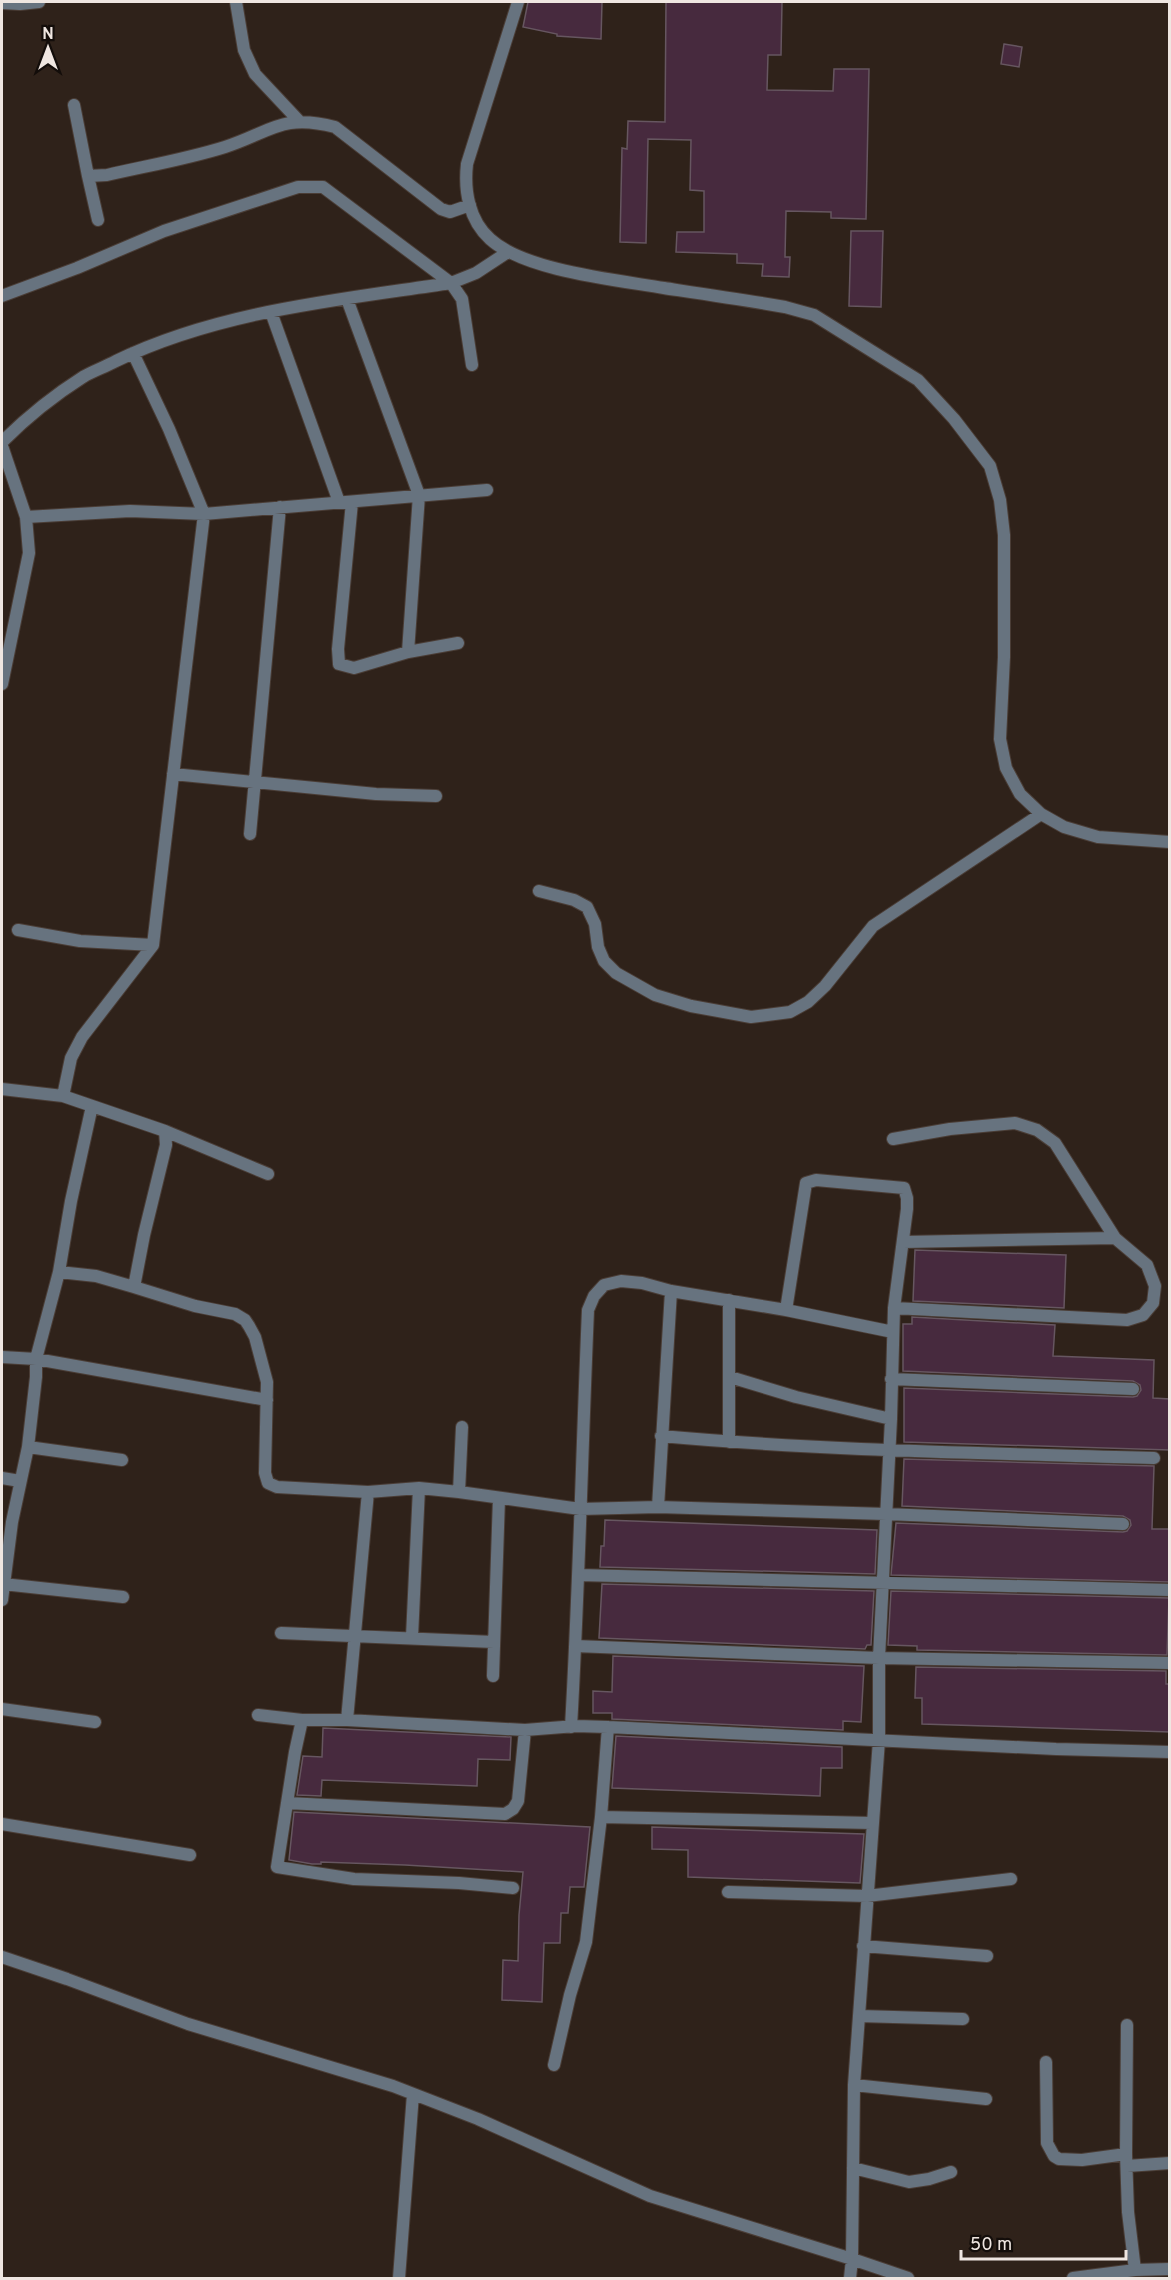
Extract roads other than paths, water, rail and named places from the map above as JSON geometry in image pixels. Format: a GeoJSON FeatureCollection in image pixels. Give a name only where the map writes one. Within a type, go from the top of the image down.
{"type":"FeatureCollection","features":[{"type":"Feature","properties":{"kind":"street"},"geometry":{"type":"LineString","coordinates":[[2,3],[39,2]]}},
{"type":"Feature","properties":{"kind":"street"},"geometry":{"type":"LineString","coordinates":[[236,2],[244,50],[255,74],[299,121]]}},
{"type":"Feature","properties":{"kind":"street"},"geometry":{"type":"LineString","coordinates":[[518,2],[467,164],[465,183],[470,205],[482,231],[490,240],[508,252],[560,269],[785,307],[814,315],[918,380],[954,419],[990,466],[1000,500],[1004,535],[1004,657],[1000,739],[1006,768],[1020,794],[1041,814],[1064,827],[1098,837],[1170,842]]}},
{"type":"Feature","properties":{"kind":"street"},"geometry":{"type":"LineString","coordinates":[[74,105],[98,220]]}},
{"type":"Feature","properties":{"kind":"street"},"geometry":{"type":"LineString","coordinates":[[88,176],[107,175],[225,147],[278,124],[314,121],[335,127],[441,209],[450,212],[470,205]]}},
{"type":"Feature","properties":{"kind":"street"},"geometry":{"type":"LineString","coordinates":[[2,296],[77,268],[164,231],[298,187],[322,187],[451,283],[462,299],[472,365]]}},
{"type":"Feature","properties":{"kind":"street"},"geometry":{"type":"LineString","coordinates":[[2,684],[29,553],[26,517],[2,444],[27,417],[84,376],[133,353],[224,322],[271,312],[451,283],[476,273],[508,252]]}},
{"type":"Feature","properties":{"kind":"street"},"geometry":{"type":"LineString","coordinates":[[348,299],[419,495],[408,652]]}},
{"type":"Feature","properties":{"kind":"street"},"geometry":{"type":"LineString","coordinates":[[271,312],[346,502],[339,664],[354,668],[408,652],[458,643]]}},
{"type":"Feature","properties":{"kind":"street"},"geometry":{"type":"LineString","coordinates":[[63,1096],[70,1058],[82,1037],[153,945],[204,514],[169,429],[133,353]]}},
{"type":"Feature","properties":{"kind":"street"},"geometry":{"type":"LineString","coordinates":[[26,517],[130,511],[204,514],[487,490]]}},
{"type":"Feature","properties":{"kind":"street"},"geometry":{"type":"LineString","coordinates":[[250,834],[280,507]]}},
{"type":"Feature","properties":{"kind":"street"},"geometry":{"type":"LineString","coordinates":[[173,774],[376,794],[435,796]]}},
{"type":"Feature","properties":{"kind":"street"},"geometry":{"type":"LineString","coordinates":[[539,891],[574,900],[587,907],[595,924],[598,947],[604,961],[616,973],[655,995],[691,1006],[751,1017],[789,1012],[808,1002],[825,986],[873,926],[1041,814]]}},
{"type":"Feature","properties":{"kind":"street"},"geometry":{"type":"LineString","coordinates":[[18,930],[80,941],[153,945]]}},
{"type":"Feature","properties":{"kind":"street"},"geometry":{"type":"LineString","coordinates":[[2,1089],[63,1096],[165,1131],[268,1174]]}},
{"type":"Feature","properties":{"kind":"street"},"geometry":{"type":"LineString","coordinates":[[2,1600],[20,1481],[28,1447],[36,1359],[59,1272],[70,1201],[92,1106]]}},
{"type":"Feature","properties":{"kind":"street"},"geometry":{"type":"LineString","coordinates":[[893,1139],[950,1129],[1016,1123],[1037,1130],[1055,1143],[1114,1238],[1147,1265],[1155,1286],[1153,1303],[1143,1315],[1127,1320],[894,1308]]}},
{"type":"Feature","properties":{"kind":"street"},"geometry":{"type":"LineString","coordinates":[[134,1287],[166,1145],[165,1131]]}},
{"type":"Feature","properties":{"kind":"street"},"geometry":{"type":"LineString","coordinates":[[786,1310],[806,1183],[810,1181],[902,1187],[907,1198],[894,1308],[879,1658],[879,1740],[854,2085],[850,2278]]}},
{"type":"Feature","properties":{"kind":"street"},"geometry":{"type":"LineString","coordinates":[[903,1242],[1114,1238]]}},
{"type":"Feature","properties":{"kind":"street"},"geometry":{"type":"LineString","coordinates":[[59,1272],[96,1276],[195,1306],[235,1314],[246,1320],[255,1336],[267,1382],[265,1473],[268,1483],[277,1487],[368,1492],[419,1488],[580,1509],[658,1507],[1123,1524]]}},
{"type":"Feature","properties":{"kind":"street"},"geometry":{"type":"LineString","coordinates":[[570,1727],[579,1575],[588,1310],[594,1296],[604,1284],[621,1281],[642,1283],[671,1291],[786,1310],[893,1332]]}},
{"type":"Feature","properties":{"kind":"street"},"geometry":{"type":"LineString","coordinates":[[658,1507],[671,1291]]}},
{"type":"Feature","properties":{"kind":"street"},"geometry":{"type":"LineString","coordinates":[[729,1300],[729,1442]]}},
{"type":"Feature","properties":{"kind":"street"},"geometry":{"type":"LineString","coordinates":[[2,1357],[36,1359],[267,1400]]}},
{"type":"Feature","properties":{"kind":"street"},"geometry":{"type":"LineString","coordinates":[[730,1377],[796,1397],[891,1419]]}},
{"type":"Feature","properties":{"kind":"street"},"geometry":{"type":"LineString","coordinates":[[891,1379],[1133,1389]]}},
{"type":"Feature","properties":{"kind":"street"},"geometry":{"type":"LineString","coordinates":[[459,1492],[462,1427]]}},
{"type":"Feature","properties":{"kind":"street"},"geometry":{"type":"LineString","coordinates":[[661,1436],[729,1442],[888,1450],[1154,1458]]}},
{"type":"Feature","properties":{"kind":"street"},"geometry":{"type":"LineString","coordinates":[[28,1447],[122,1461]]}},
{"type":"Feature","properties":{"kind":"street"},"geometry":{"type":"LineString","coordinates":[[2,1478],[20,1481]]}},
{"type":"Feature","properties":{"kind":"street"},"geometry":{"type":"LineString","coordinates":[[412,1637],[419,1488]]}},
{"type":"Feature","properties":{"kind":"street"},"geometry":{"type":"LineString","coordinates":[[348,1720],[368,1492]]}},
{"type":"Feature","properties":{"kind":"street"},"geometry":{"type":"LineString","coordinates":[[494,1676],[499,1498]]}},
{"type":"Feature","properties":{"kind":"street"},"geometry":{"type":"LineString","coordinates":[[579,1575],[1170,1590]]}},
{"type":"Feature","properties":{"kind":"street"},"geometry":{"type":"LineString","coordinates":[[3,1584],[123,1597]]}},
{"type":"Feature","properties":{"kind":"street"},"geometry":{"type":"LineString","coordinates":[[281,1633],[494,1642]]}},
{"type":"Feature","properties":{"kind":"street"},"geometry":{"type":"LineString","coordinates":[[575,1646],[879,1658],[1170,1663]]}},
{"type":"Feature","properties":{"kind":"street"},"geometry":{"type":"LineString","coordinates":[[2,1708],[95,1722]]}},
{"type":"Feature","properties":{"kind":"street"},"geometry":{"type":"LineString","coordinates":[[258,1715],[302,1720],[348,1720],[525,1730],[608,1727],[1056,1749],[1170,1752]]}},
{"type":"Feature","properties":{"kind":"street"},"geometry":{"type":"LineString","coordinates":[[302,1720],[277,1867],[354,1879],[459,1883],[513,1888]]}},
{"type":"Feature","properties":{"kind":"street"},"geometry":{"type":"LineString","coordinates":[[554,2065],[570,1995],[586,1942],[601,1817],[608,1727]]}},
{"type":"Feature","properties":{"kind":"street"},"geometry":{"type":"LineString","coordinates":[[287,1803],[505,1814],[513,1809],[518,1801],[525,1730]]}},
{"type":"Feature","properties":{"kind":"street"},"geometry":{"type":"LineString","coordinates":[[601,1817],[872,1823]]}},
{"type":"Feature","properties":{"kind":"street"},"geometry":{"type":"LineString","coordinates":[[2,1824],[190,1855]]}},
{"type":"Feature","properties":{"kind":"street"},"geometry":{"type":"LineString","coordinates":[[728,1892],[867,1896],[1011,1879]]}},
{"type":"Feature","properties":{"kind":"street"},"geometry":{"type":"LineString","coordinates":[[863,1946],[987,1956]]}},
{"type":"Feature","properties":{"kind":"street"},"geometry":{"type":"LineString","coordinates":[[2,1957],[188,2024],[413,2094],[478,2119],[650,2196],[908,2278]]}},
{"type":"Feature","properties":{"kind":"street"},"geometry":{"type":"LineString","coordinates":[[859,2016],[963,2019]]}},
{"type":"Feature","properties":{"kind":"street"},"geometry":{"type":"LineString","coordinates":[[1127,2025],[1126,2160],[1128,2212],[1135,2270]]}},
{"type":"Feature","properties":{"kind":"street"},"geometry":{"type":"LineString","coordinates":[[1046,2062],[1047,2143],[1054,2156],[1059,2159],[1170,2163]]}},
{"type":"Feature","properties":{"kind":"street"},"geometry":{"type":"LineString","coordinates":[[854,2085],[986,2099]]}},
{"type":"Feature","properties":{"kind":"street"},"geometry":{"type":"LineString","coordinates":[[399,2278],[413,2094]]}},
{"type":"Feature","properties":{"kind":"street"},"geometry":{"type":"LineString","coordinates":[[853,2168],[909,2182],[951,2172]]}},
{"type":"Feature","properties":{"kind":"street"},"geometry":{"type":"LineString","coordinates":[[1073,2278],[1135,2270],[1170,2269]]}}]}
